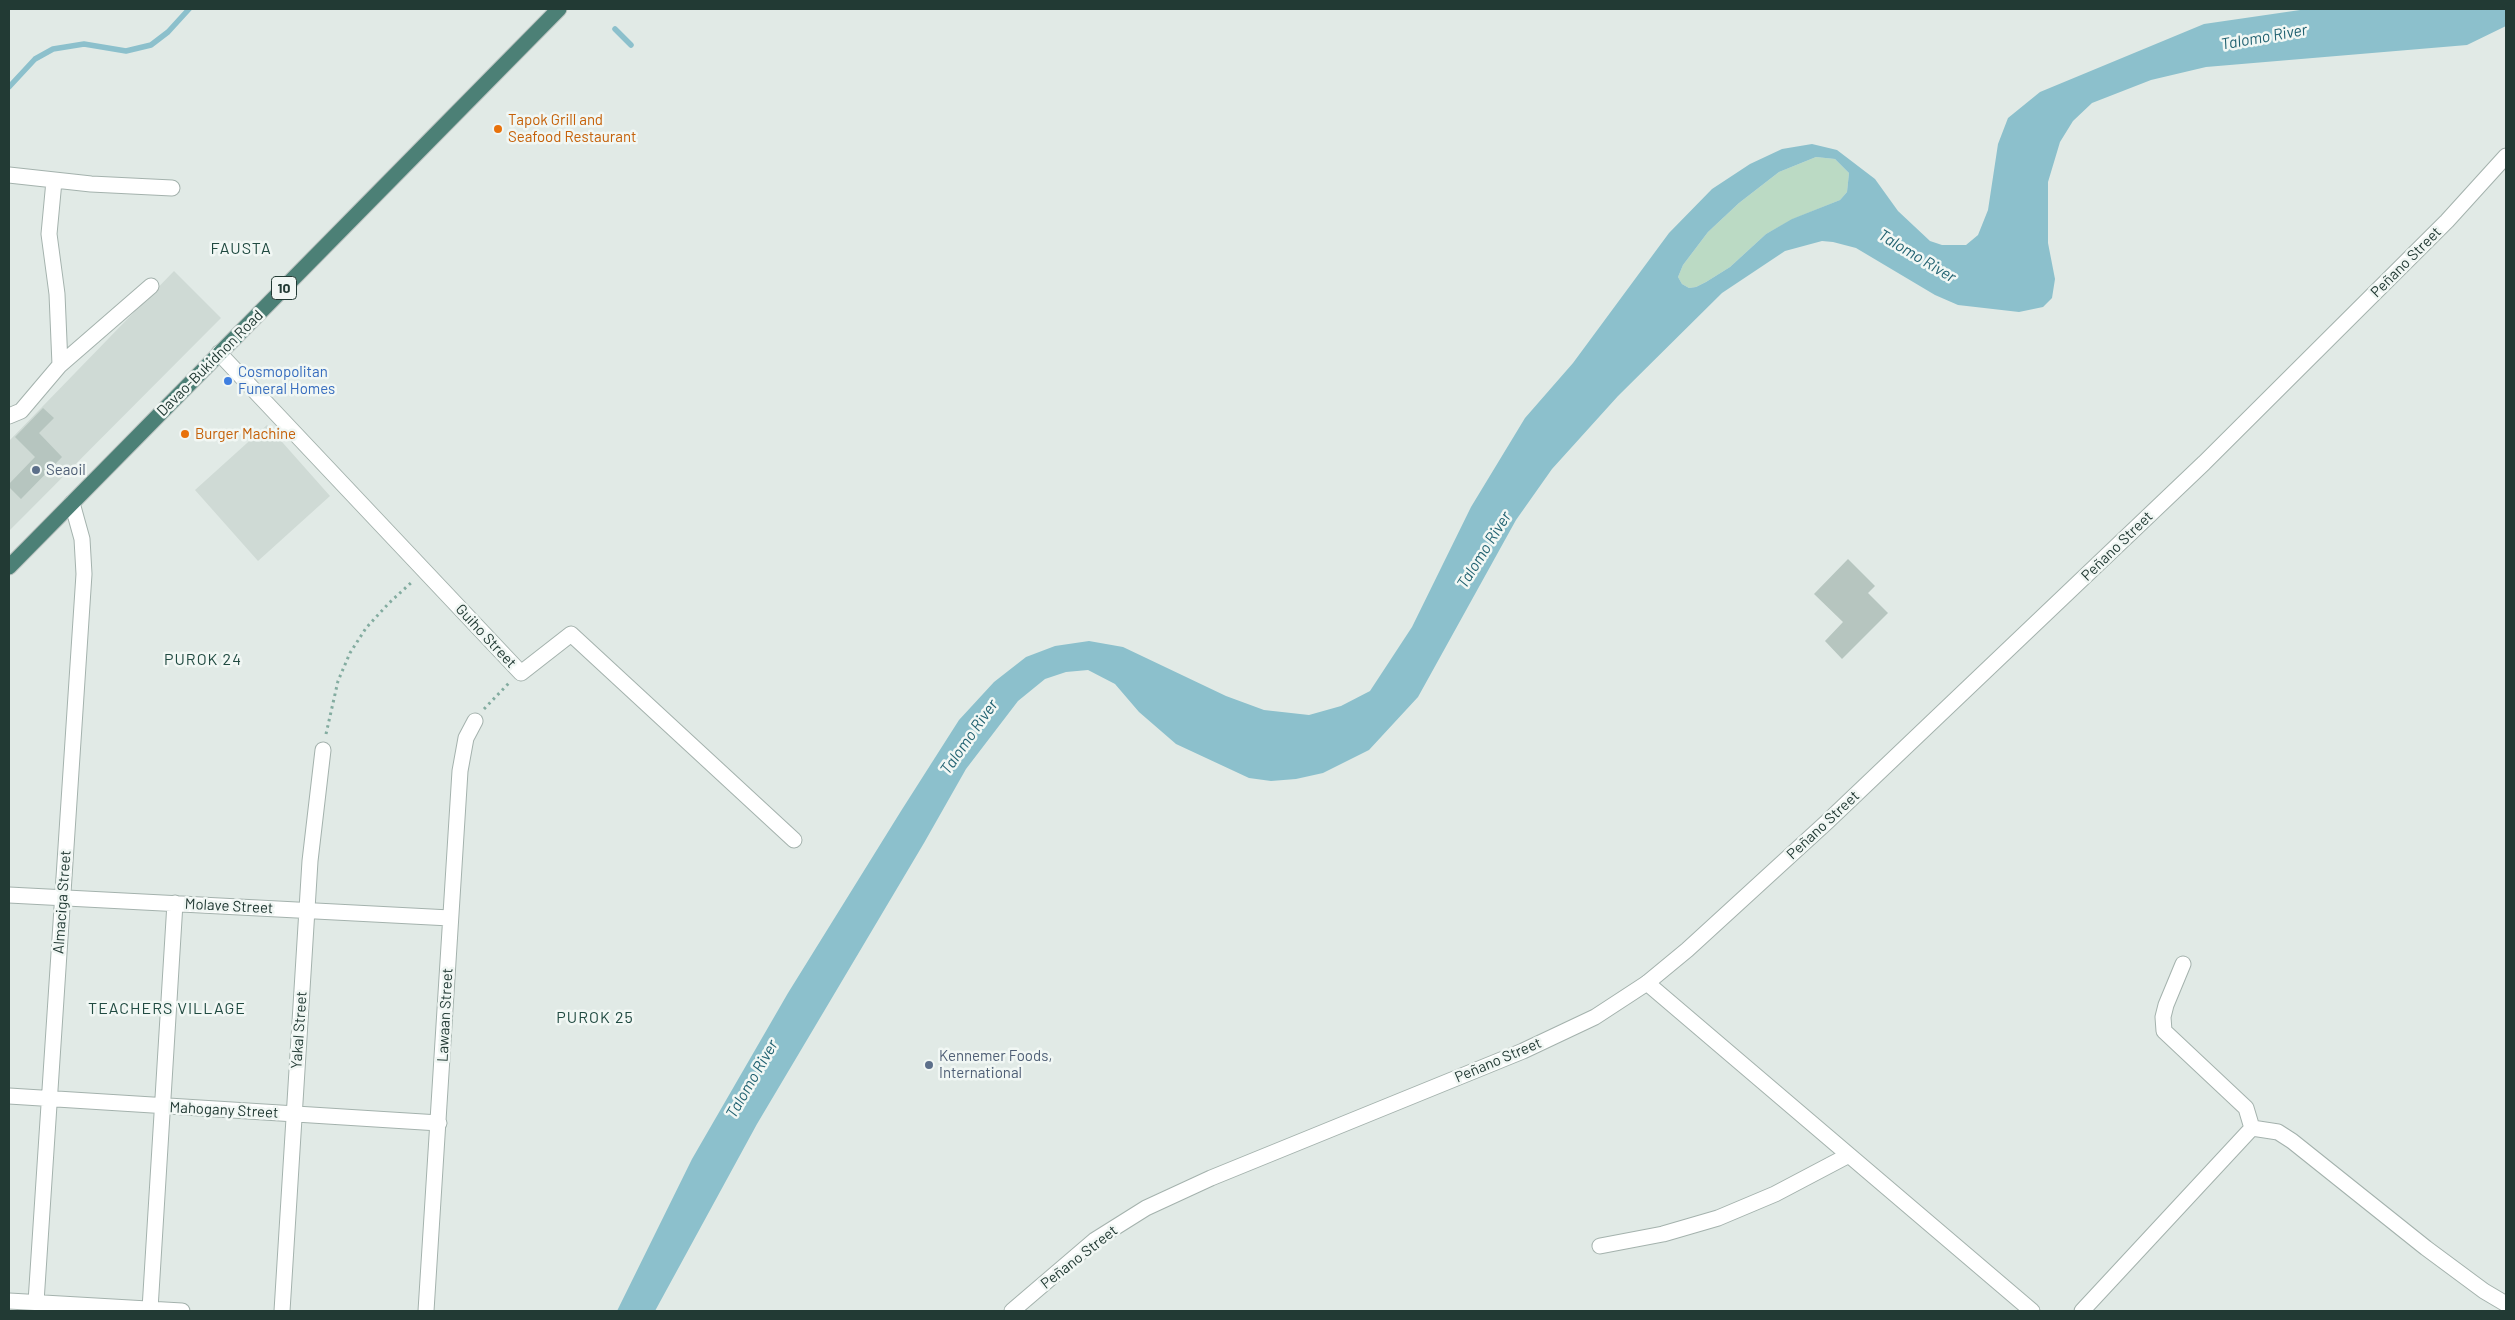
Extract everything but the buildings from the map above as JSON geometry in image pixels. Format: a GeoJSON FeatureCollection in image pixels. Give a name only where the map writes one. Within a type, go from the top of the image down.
{"type":"FeatureCollection","features":[{"type":"Feature","properties":{"kind":"highway","name":"Davao-Bukidnon Road"},"geometry":{"type":"LineString","coordinates":[[9,567],[559,9]]}},
{"type":"Feature","properties":{"kind":"street","name":"Peñano Street"},"geometry":{"type":"LineString","coordinates":[[1012,1311],[1095,1240],[1146,1208],[1211,1178],[1523,1051],[1595,1017],[1647,983],[1687,950],[1828,821],[2197,470],[2447,221],[2506,156]]}},
{"type":"Feature","properties":{"kind":"street"},"geometry":{"type":"LineString","coordinates":[[9,176],[54,181],[172,188]]}},
{"type":"Feature","properties":{"kind":"street"},"geometry":{"type":"LineString","coordinates":[[54,181],[48,234],[57,294],[60,365]]}},
{"type":"Feature","properties":{"kind":"street"},"geometry":{"type":"LineString","coordinates":[[9,416],[20,411],[60,365],[151,286]]}},
{"type":"Feature","properties":{"kind":"street","name":"Guiho Street"},"geometry":{"type":"LineString","coordinates":[[219,353],[520,673],[572,634],[794,840]]}},
{"type":"Feature","properties":{"kind":"street","name":"Almaciga Street"},"geometry":{"type":"LineString","coordinates":[[36,1302],[84,574],[82,538],[72,503]]}},
{"type":"Feature","properties":{"kind":"street","name":"Lawaan Street"},"geometry":{"type":"LineString","coordinates":[[426,1311],[460,771],[466,738],[475,720]]}},
{"type":"Feature","properties":{"kind":"street","name":"Yakal Street"},"geometry":{"type":"LineString","coordinates":[[282,1311],[312,844],[323,750]]}},
{"type":"Feature","properties":{"kind":"street","name":"Molave Street"},"geometry":{"type":"LineString","coordinates":[[9,895],[450,918]]}},
{"type":"Feature","properties":{"kind":"street"},"geometry":{"type":"LineString","coordinates":[[150,1309],[175,903]]}},
{"type":"Feature","properties":{"kind":"street"},"geometry":{"type":"LineString","coordinates":[[2183,964],[2166,1005],[2163,1017],[2164,1031],[2246,1108],[2252,1128]]}},
{"type":"Feature","properties":{"kind":"street"},"geometry":{"type":"LineString","coordinates":[[1647,983],[2032,1311]]}},
{"type":"Feature","properties":{"kind":"street","name":"Mahogany Street"},"geometry":{"type":"LineString","coordinates":[[9,1096],[439,1123]]}},
{"type":"Feature","properties":{"kind":"street"},"geometry":{"type":"LineString","coordinates":[[2252,1128],[2278,1132],[2292,1141],[2426,1248],[2484,1291],[2506,1304]]}},
{"type":"Feature","properties":{"kind":"street"},"geometry":{"type":"LineString","coordinates":[[2082,1311],[2252,1128]]}},
{"type":"Feature","properties":{"kind":"street"},"geometry":{"type":"LineString","coordinates":[[1600,1246],[1663,1234],[1718,1218],[1775,1194],[1849,1155]]}},
{"type":"Feature","properties":{"kind":"street"},"geometry":{"type":"LineString","coordinates":[[9,1300],[182,1311]]}},
{"type":"Feature","properties":{"kind":"path"},"geometry":{"type":"LineString","coordinates":[[323,750],[338,681],[350,653],[366,628],[424,570]]}},
{"type":"Feature","properties":{"kind":"path"},"geometry":{"type":"LineString","coordinates":[[475,720],[488,702],[520,673]]}},
{"type":"Feature","properties":{"kind":"shaded area"},"geometry":{"type":"Polygon","coordinates":[[[174,271],[221,318],[9,531],[9,441],[174,271]]]}},
{"type":"Feature","properties":{"kind":"shaded area"},"geometry":{"type":"Polygon","coordinates":[[[267,425],[330,496],[258,561],[195,490],[267,425]]]}},
{"type":"Feature","properties":{"kind":"green space"},"geometry":{"type":"Polygon","coordinates":[[[1816,157],[1835,159],[1849,173],[1847,192],[1840,200],[1793,219],[1766,234],[1730,267],[1706,282],[1689,288],[1682,284],[1678,277],[1683,265],[1708,232],[1739,203],[1779,172],[1816,157]]]}},
{"type":"Feature","properties":{"kind":"water","name":"Talomo River"},"geometry":{"type":"Polygon","coordinates":[[[2307,9],[2506,9],[2506,26],[2467,45],[2206,67],[2151,80],[2092,103],[2073,121],[2060,142],[2048,182],[2048,243],[2055,279],[2052,298],[2043,307],[2019,312],[1958,305],[1935,295],[1856,248],[1833,242],[1822,241],[1785,251],[1722,293],[1618,396],[1552,469],[1516,520],[1418,697],[1369,750],[1323,773],[1296,779],[1271,781],[1249,778],[1176,744],[1139,712],[1115,684],[1088,670],[1066,672],[1045,679],[1018,701],[966,769],[757,1124],[655,1311],[617,1311],[692,1159],[788,993],[959,720],[994,682],[1026,657],[1055,646],[1089,641],[1123,647],[1226,696],[1264,710],[1309,715],[1341,706],[1370,691],[1412,627],[1471,507],[1525,418],[1573,363],[1669,233],[1712,189],[1750,164],[1782,149],[1812,144],[1837,150],[1875,179],[1898,211],[1930,241],[1942,245],[1966,245],[1978,235],[1988,210],[1998,144],[2008,118],[2040,92],[2204,24],[2307,9]],[[1816,157],[1779,172],[1739,203],[1708,232],[1683,265],[1678,277],[1682,284],[1689,288],[1706,282],[1730,267],[1766,234],[1792,219],[1840,200],[1847,192],[1849,173],[1835,159],[1816,157]]]}},
{"type":"Feature","properties":{"kind":"waterway"},"geometry":{"type":"LineString","coordinates":[[9,87],[35,59],[53,49],[84,44],[126,51],[151,45],[168,32],[189,9]]}},
{"type":"Feature","properties":{"kind":"waterway"},"geometry":{"type":"LineString","coordinates":[[615,29],[631,45]]}},
{"type":"Feature","properties":{"kind":"place","name":"Tapok Grill and Seafood Restaurant"},"geometry":{"type":"Point","coordinates":[498,129]}},
{"type":"Feature","properties":{"kind":"place","name":"Cosmopolitan Funeral Homes"},"geometry":{"type":"Point","coordinates":[228,381]}},
{"type":"Feature","properties":{"kind":"place","name":"Burger Machine"},"geometry":{"type":"Point","coordinates":[185,434]}},
{"type":"Feature","properties":{"kind":"place","name":"Seaoil"},"geometry":{"type":"Point","coordinates":[36,470]}},
{"type":"Feature","properties":{"kind":"place","name":"Kennemer Foods, International"},"geometry":{"type":"Point","coordinates":[929,1065]}},
{"type":"Feature","properties":{"kind":"district","name":"FAUSTA"},"geometry":{"type":"Point","coordinates":[241,249]}},
{"type":"Feature","properties":{"kind":"district","name":"PUROK 24"},"geometry":{"type":"Point","coordinates":[203,660]}},
{"type":"Feature","properties":{"kind":"district","name":"TEACHERS VILLAGE"},"geometry":{"type":"Point","coordinates":[167,1009]}},
{"type":"Feature","properties":{"kind":"district","name":"PUROK 25"},"geometry":{"type":"Point","coordinates":[595,1018]}}]}
